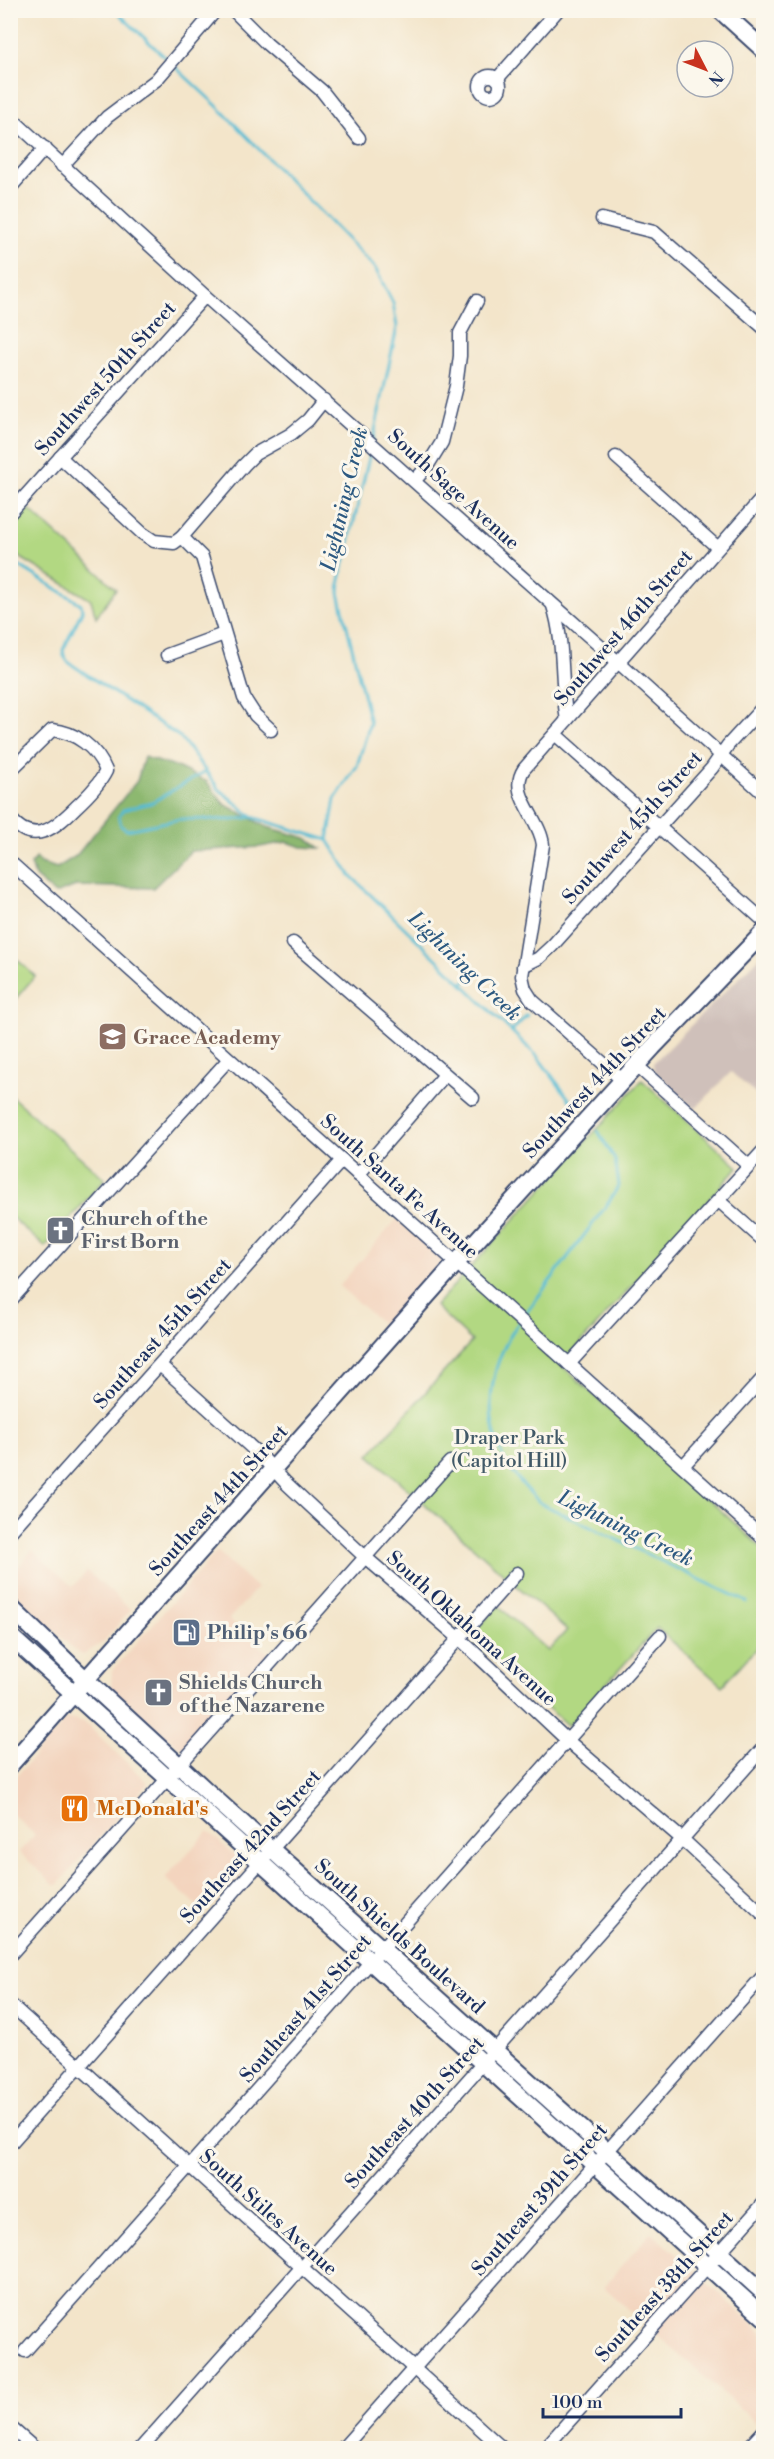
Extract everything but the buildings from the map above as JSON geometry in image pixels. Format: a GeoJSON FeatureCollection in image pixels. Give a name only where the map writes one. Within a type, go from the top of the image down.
{"type":"FeatureCollection","features":[{"type":"Feature","properties":{"kind":"main road"},"geometry":{"type":"LineString","coordinates":[[720,10],[764,50]]}},
{"type":"Feature","properties":{"kind":"main road","name":"Southwest 44th Street"},"geometry":{"type":"LineString","coordinates":[[457,1262],[622,1080],[764,932]]}},
{"type":"Feature","properties":{"kind":"main road","name":"Southeast 44th Street"},"geometry":{"type":"LineString","coordinates":[[10,1765],[457,1262]]}},
{"type":"Feature","properties":{"kind":"main road","name":"South Shields Boulevard"},"geometry":{"type":"LineString","coordinates":[[10,1607],[179,1766],[764,2293]]}},
{"type":"Feature","properties":{"kind":"main road","name":"South Shields Boulevard"},"geometry":{"type":"LineString","coordinates":[[10,1636],[764,2317]]}},
{"type":"Feature","properties":{"kind":"street"},"geometry":{"type":"LineString","coordinates":[[62,166],[106,117],[156,80],[216,10]]}},
{"type":"Feature","properties":{"kind":"street"},"geometry":{"type":"LineString","coordinates":[[233,10],[267,44],[322,91],[358,138]]}},
{"type":"Feature","properties":{"kind":"street"},"geometry":{"type":"LineString","coordinates":[[496,79],[558,10]]}},
{"type":"Feature","properties":{"kind":"street","name":"South Sage Avenue"},"geometry":{"type":"LineString","coordinates":[[10,117],[205,296],[400,467],[764,794]]}},
{"type":"Feature","properties":{"kind":"street"},"geometry":{"type":"LineString","coordinates":[[10,188],[45,148]]}},
{"type":"Feature","properties":{"kind":"street"},"geometry":{"type":"LineString","coordinates":[[602,219],[654,232],[764,328]]}},
{"type":"Feature","properties":{"kind":"street","name":"Southwest 50th Street"},"geometry":{"type":"LineString","coordinates":[[10,513],[205,296]]}},
{"type":"Feature","properties":{"kind":"street"},"geometry":{"type":"LineString","coordinates":[[414,480],[426,468],[442,442],[456,387],[460,333],[477,301]]}},
{"type":"Feature","properties":{"kind":"street"},"geometry":{"type":"LineString","coordinates":[[60,457],[141,533],[154,541],[174,543],[182,537],[255,454],[291,434],[308,420],[324,400]]}},
{"type":"Feature","properties":{"kind":"street"},"geometry":{"type":"LineString","coordinates":[[616,456],[717,548]]}},
{"type":"Feature","properties":{"kind":"street","name":"Southwest 46th Street"},"geometry":{"type":"LineString","coordinates":[[523,966],[543,845],[540,830],[518,786],[518,779],[764,496]]}},
{"type":"Feature","properties":{"kind":"street"},"geometry":{"type":"LineString","coordinates":[[182,537],[202,557],[244,698],[255,715],[271,730]]}},
{"type":"Feature","properties":{"kind":"street"},"geometry":{"type":"LineString","coordinates":[[553,604],[561,643],[562,693],[567,720]]}},
{"type":"Feature","properties":{"kind":"street"},"geometry":{"type":"LineString","coordinates":[[167,655],[224,634]]}},
{"type":"Feature","properties":{"kind":"street","name":"Southwest 45th Street"},"geometry":{"type":"LineString","coordinates":[[523,966],[539,958],[552,946],[764,706]]}},
{"type":"Feature","properties":{"kind":"street"},"geometry":{"type":"LineString","coordinates":[[10,771],[52,730],[65,731],[78,737],[102,762],[106,771],[101,781],[55,828],[40,833],[12,824]]}},
{"type":"Feature","properties":{"kind":"street"},"geometry":{"type":"LineString","coordinates":[[555,734],[764,921]]}},
{"type":"Feature","properties":{"kind":"street","name":"South Santa Fe Avenue"},"geometry":{"type":"LineString","coordinates":[[10,862],[764,1539]]}},
{"type":"Feature","properties":{"kind":"street"},"geometry":{"type":"LineString","coordinates":[[293,943],[444,1076],[473,1098]]}},
{"type":"Feature","properties":{"kind":"street"},"geometry":{"type":"LineString","coordinates":[[523,966],[523,985],[532,1000],[622,1080]]}},
{"type":"Feature","properties":{"kind":"street"},"geometry":{"type":"LineString","coordinates":[[10,1301],[229,1059]]}},
{"type":"Feature","properties":{"kind":"street"},"geometry":{"type":"LineString","coordinates":[[636,1065],[749,1166]]}},
{"type":"Feature","properties":{"kind":"street"},"geometry":{"type":"LineString","coordinates":[[358,1174],[444,1076]]}},
{"type":"Feature","properties":{"kind":"street"},"geometry":{"type":"LineString","coordinates":[[568,1364],[764,1150]]}},
{"type":"Feature","properties":{"kind":"street","name":"Southeast 45th Street"},"geometry":{"type":"LineString","coordinates":[[10,1532],[342,1160]]}},
{"type":"Feature","properties":{"kind":"street"},"geometry":{"type":"LineString","coordinates":[[718,1201],[764,1241]]}},
{"type":"Feature","properties":{"kind":"street","name":"South Oklahoma Avenue"},"geometry":{"type":"LineString","coordinates":[[160,1365],[274,1469],[365,1557],[460,1639],[568,1741],[682,1839],[764,1915]]}},
{"type":"Feature","properties":{"kind":"street"},"geometry":{"type":"LineString","coordinates":[[683,1466],[764,1377]]}},
{"type":"Feature","properties":{"kind":"street"},"geometry":{"type":"LineString","coordinates":[[10,1955],[450,1462]]}},
{"type":"Feature","properties":{"kind":"street","name":"Southeast 42nd Street"},"geometry":{"type":"LineString","coordinates":[[10,2144],[517,1573]]}},
{"type":"Feature","properties":{"kind":"street","name":"Southeast 41st Street"},"geometry":{"type":"LineString","coordinates":[[25,2351],[660,1636]]}},
{"type":"Feature","properties":{"kind":"street","name":"Southeast 40th Street"},"geometry":{"type":"LineString","coordinates":[[141,2448],[764,1748]]}},
{"type":"Feature","properties":{"kind":"street","name":"Southeast 39th Street"},"geometry":{"type":"LineString","coordinates":[[343,2448],[764,1975]]}},
{"type":"Feature","properties":{"kind":"street","name":"South Stiles Avenue"},"geometry":{"type":"LineString","coordinates":[[10,2004],[501,2448]]}},
{"type":"Feature","properties":{"kind":"street","name":"Southeast 38th Street"},"geometry":{"type":"LineString","coordinates":[[545,2448],[764,2203]]}},
{"type":"Feature","properties":{"kind":"street"},"geometry":{"type":"LineString","coordinates":[[10,2427],[34,2448]]}},
{"type":"Feature","properties":{"kind":"street"},"geometry":{"type":"LineString","coordinates":[[748,2448],[764,2431]]}},
{"type":"Feature","properties":{"kind":"shaded area"},"geometry":{"type":"Polygon","coordinates":[[[763,954],[763,1101],[731,1072],[695,1109],[655,1071],[653,1063],[763,954]]]}},
{"type":"Feature","properties":{"kind":"shaded area"},"geometry":{"type":"Polygon","coordinates":[[[397,1219],[444,1260],[386,1327],[339,1286],[397,1219]]]}},
{"type":"Feature","properties":{"kind":"shaded area"},"geometry":{"type":"Polygon","coordinates":[[[32,1550],[73,1587],[87,1571],[131,1610],[103,1642],[83,1655],[78,1653],[11,1591],[11,1575],[32,1550]]]}},
{"type":"Feature","properties":{"kind":"shaded area"},"geometry":{"type":"Polygon","coordinates":[[[217,1551],[257,1588],[229,1619],[270,1655],[189,1746],[179,1747],[111,1688],[112,1671],[217,1551]]]}},
{"type":"Feature","properties":{"kind":"shaded area"},"geometry":{"type":"Polygon","coordinates":[[[74,1719],[84,1722],[148,1783],[56,1886],[19,1852],[35,1835],[11,1813],[11,1782],[66,1720],[74,1719]]]}},
{"type":"Feature","properties":{"kind":"shaded area"},"geometry":{"type":"Polygon","coordinates":[[[208,1831],[243,1863],[243,1872],[206,1913],[165,1878],[208,1831]]]}},
{"type":"Feature","properties":{"kind":"shaded area"},"geometry":{"type":"Polygon","coordinates":[[[651,2232],[763,2333],[763,2429],[604,2287],[651,2232]]]}},
{"type":"Feature","properties":{"kind":"green space"},"geometry":{"type":"Polygon","coordinates":[[[29,509],[116,589],[96,617],[91,600],[11,552],[11,529],[29,509]]]}},
{"type":"Feature","properties":{"kind":"green space"},"geometry":{"type":"Polygon","coordinates":[[[144,757],[179,768],[206,781],[224,804],[267,827],[306,838],[321,848],[302,847],[287,842],[260,847],[191,851],[153,888],[76,886],[55,894],[35,877],[31,864],[36,858],[41,863],[57,868],[76,856],[137,781],[144,757]]]}},
{"type":"Feature","properties":{"kind":"green space"},"geometry":{"type":"Polygon","coordinates":[[[11,954],[35,976],[11,1004],[11,954]]]}},
{"type":"Feature","properties":{"kind":"green space","name":"Draper Park (Capitol Hill)"},"geometry":{"type":"Polygon","coordinates":[[[642,1080],[738,1167],[561,1365],[763,1549],[763,1646],[760,1644],[722,1686],[657,1628],[568,1726],[474,1642],[475,1631],[498,1606],[548,1651],[567,1630],[369,1455],[472,1341],[435,1306],[642,1080]]]}},
{"type":"Feature","properties":{"kind":"green space"},"geometry":{"type":"Polygon","coordinates":[[[11,1096],[105,1179],[45,1247],[11,1217],[11,1096]]]}},
{"type":"Feature","properties":{"kind":"waterway","name":"Lightning Creek"},"geometry":{"type":"LineString","coordinates":[[115,10],[168,60]]}},
{"type":"Feature","properties":{"kind":"waterway","name":"Lightning Creek"},"geometry":{"type":"LineString","coordinates":[[173,65],[216,105],[375,268],[393,303],[397,327],[373,440]]}},
{"type":"Feature","properties":{"kind":"waterway","name":"Lightning Creek"},"geometry":{"type":"LineString","coordinates":[[371,449],[340,580],[339,593],[370,723],[357,766],[335,799],[328,840],[350,875],[537,1056],[575,1107]]}},
{"type":"Feature","properties":{"kind":"waterway"},"geometry":{"type":"LineString","coordinates":[[10,560],[81,604],[82,611],[63,650],[68,662],[180,737],[219,789],[252,817],[328,840]]}},
{"type":"Feature","properties":{"kind":"waterway"},"geometry":{"type":"LineString","coordinates":[[206,771],[151,803],[123,810],[119,816],[121,826],[127,830],[180,819],[233,820],[252,817]]}},
{"type":"Feature","properties":{"kind":"waterway"},"geometry":{"type":"LineString","coordinates":[[463,984],[474,972]]}},
{"type":"Feature","properties":{"kind":"waterway"},"geometry":{"type":"LineString","coordinates":[[512,1031],[527,1015]]}},
{"type":"Feature","properties":{"kind":"waterway","name":"Lightning Creek"},"geometry":{"type":"LineString","coordinates":[[523,1317],[609,1202],[619,1185],[615,1160],[598,1131]]}},
{"type":"Feature","properties":{"kind":"waterway","name":"Lightning Creek"},"geometry":{"type":"LineString","coordinates":[[519,1322],[501,1354],[495,1372],[491,1407],[497,1442],[504,1459],[516,1477],[540,1503],[747,1602]]}},
{"type":"Feature","properties":{"kind":"place","name":"Grace Academy"},"geometry":{"type":"Point","coordinates":[112,1037]}},
{"type":"Feature","properties":{"kind":"place","name":"Church of the First Born"},"geometry":{"type":"Point","coordinates":[60,1230]}},
{"type":"Feature","properties":{"kind":"place","name":"Philip's 66"},"geometry":{"type":"Point","coordinates":[186,1632]}},
{"type":"Feature","properties":{"kind":"place","name":"Shields Church of the Nazarene"},"geometry":{"type":"Point","coordinates":[158,1693]}},
{"type":"Feature","properties":{"kind":"place","name":"McDonald's"},"geometry":{"type":"Point","coordinates":[75,1808]}}]}
